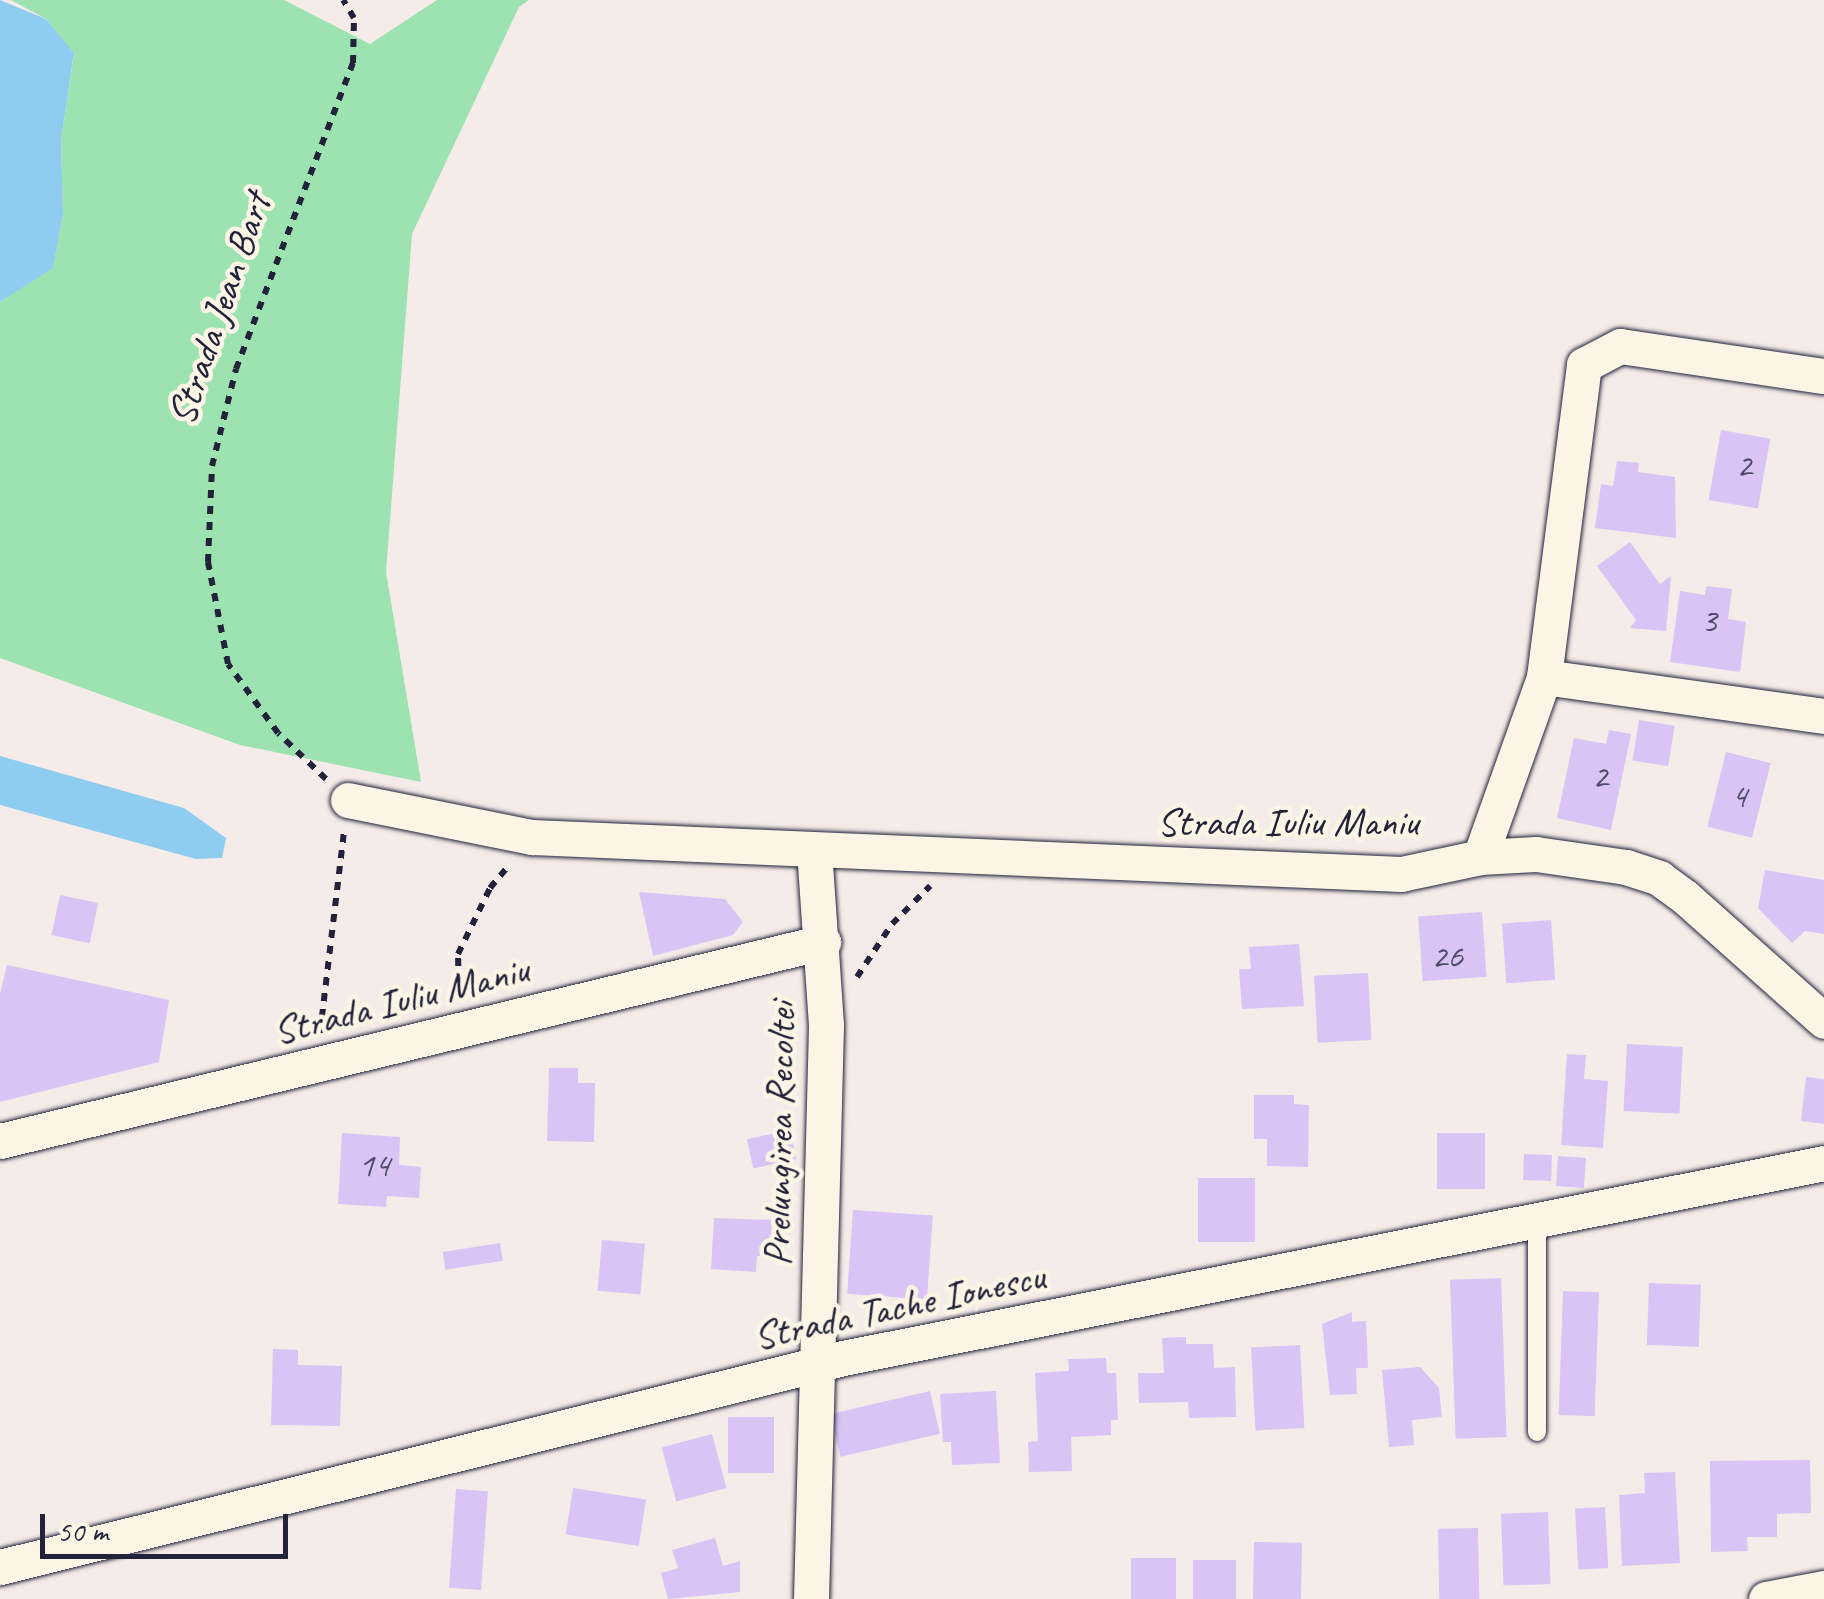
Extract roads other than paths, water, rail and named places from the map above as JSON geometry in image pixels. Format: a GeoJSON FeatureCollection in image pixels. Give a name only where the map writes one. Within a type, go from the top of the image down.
{"type":"FeatureCollection","features":[{"type":"Feature","properties":{"kind":"street"},"geometry":{"type":"LineString","coordinates":[[1480,857],[1544,677],[1584,365],[1620,346],[1824,376]]}},
{"type":"Feature","properties":{"kind":"street"},"geometry":{"type":"LineString","coordinates":[[1544,677],[1824,716]]}},
{"type":"Feature","properties":{"kind":"street"},"geometry":{"type":"LineString","coordinates":[[348,800],[532,837],[814,851]]}},
{"type":"Feature","properties":{"kind":"street","name":"Strada Iuliu Maniu"},"geometry":{"type":"LineString","coordinates":[[814,851],[1401,874],[1480,857],[1536,854],[1658,878],[1824,1021]]}},
{"type":"Feature","properties":{"kind":"street","name":"Prelungirea Recoltei"},"geometry":{"type":"LineString","coordinates":[[811,1599],[826,1025],[814,851]]}},
{"type":"Feature","properties":{"kind":"street","name":"Strada Iuliu Maniu"},"geometry":{"type":"LineString","coordinates":[[0,1141],[823,942]]}},
{"type":"Feature","properties":{"kind":"street","name":"Strada Tache Ionescu"},"geometry":{"type":"LineString","coordinates":[[0,1568],[817,1364],[1824,1163]]}},
{"type":"Feature","properties":{"kind":"street"},"geometry":{"type":"LineString","coordinates":[[1766,1599],[1824,1588]]}},
{"type":"Feature","properties":{"kind":"lane"},"geometry":{"type":"LineString","coordinates":[[1537,1219],[1538,1432]]}},
{"type":"Feature","properties":{"kind":"water"},"geometry":{"type":"Polygon","coordinates":[[[0,0],[46,19],[74,53],[61,140],[63,215],[53,268],[0,302],[0,0]]]}},
{"type":"Feature","properties":{"kind":"water"},"geometry":{"type":"Polygon","coordinates":[[[0,756],[184,808],[226,838],[222,858],[196,859],[0,805],[0,756]]]}}]}
